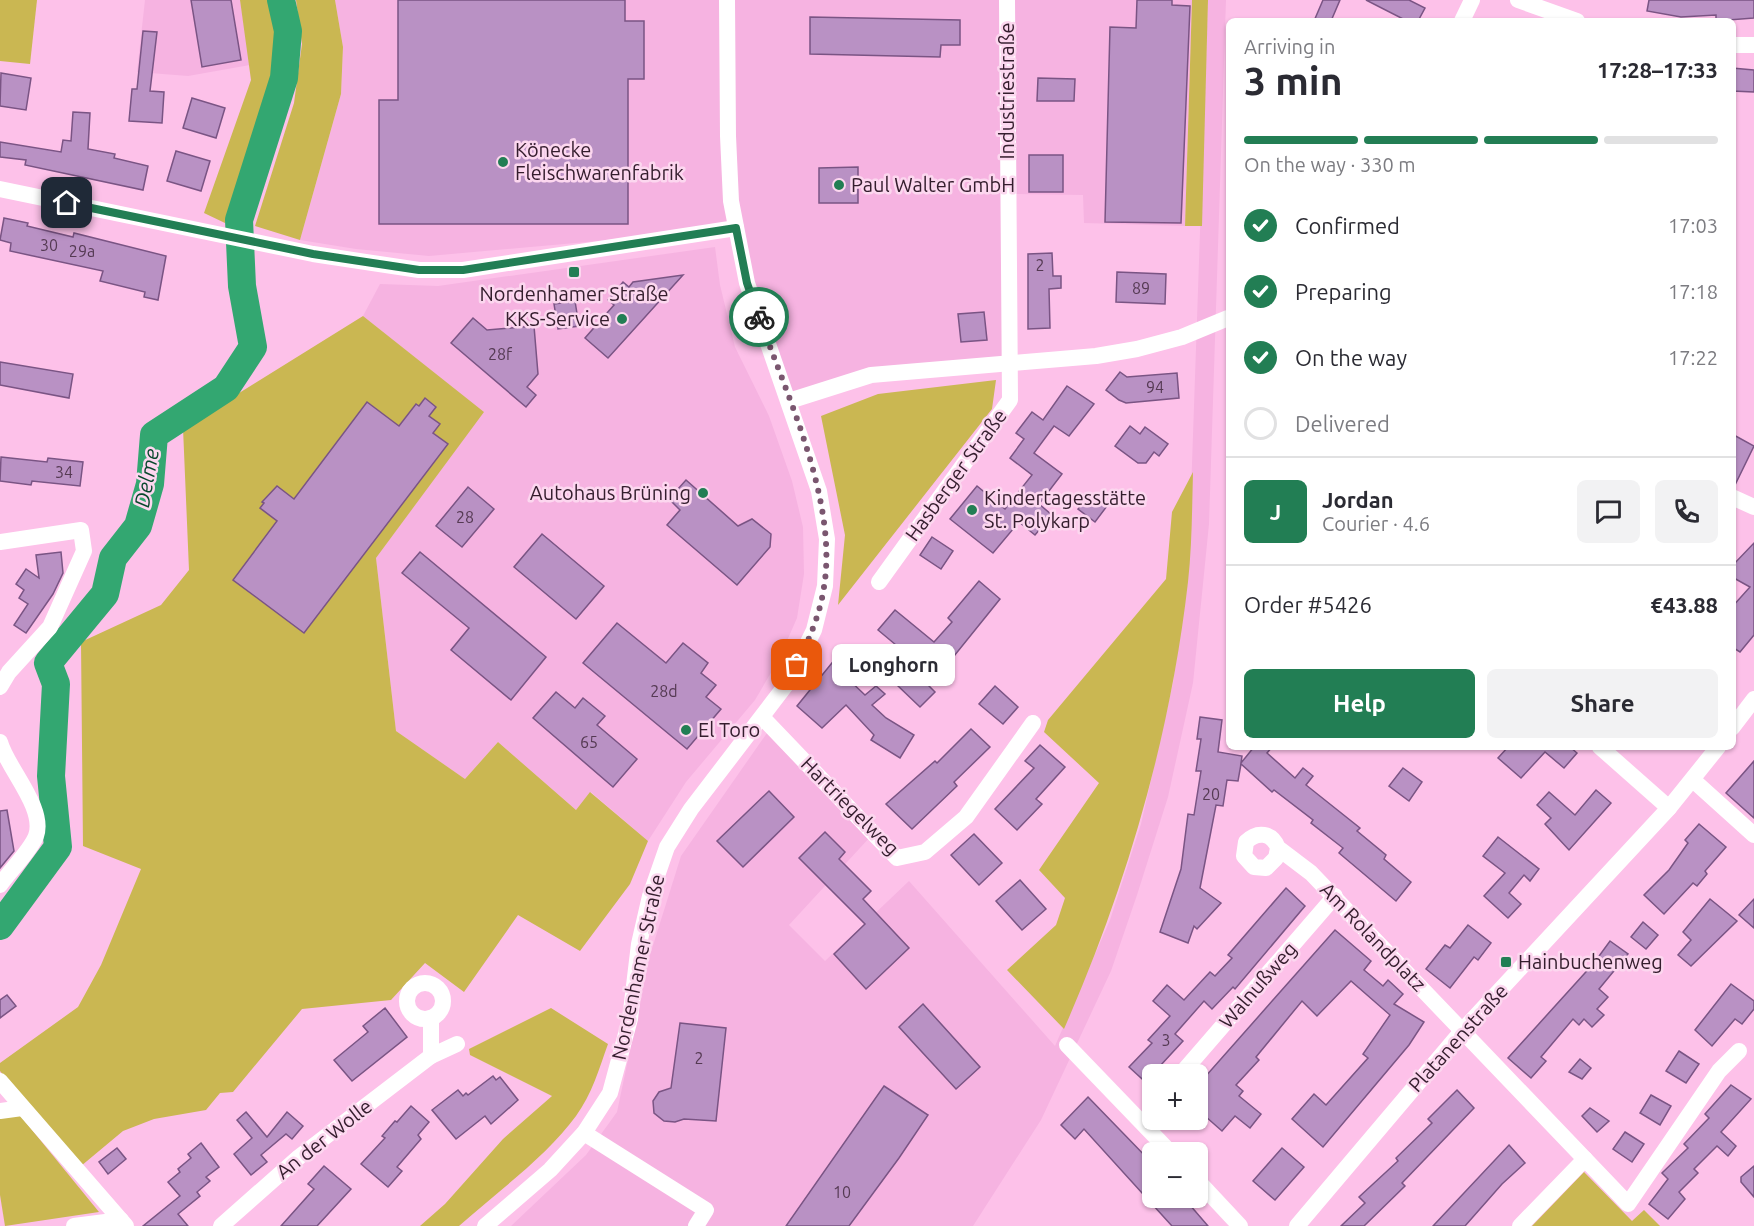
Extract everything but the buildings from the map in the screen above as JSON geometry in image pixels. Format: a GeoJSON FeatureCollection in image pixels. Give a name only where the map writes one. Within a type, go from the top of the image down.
{"type":"FeatureCollection","features":[{"type":"Feature","properties":{"kind":"street","name":"Nordenhamer Straße"},"geometry":{"type":"LineString","coordinates":[[485,1226],[550,1170],[584,1133],[610,1093],[625,1045],[639,944],[650,896],[667,848],[691,809],[764,718],[789,681],[814,630],[825,586],[827,539],[819,491],[747,283],[736,228],[728,136],[727,0]]}},
{"type":"Feature","properties":{"kind":"street","name":"Industriestraße"},"geometry":{"type":"LineString","coordinates":[[1007,0],[1009,362]]}},
{"type":"Feature","properties":{"kind":"street"},"geometry":{"type":"LineString","coordinates":[[1463,18],[1472,0]]}},
{"type":"Feature","properties":{"kind":"street"},"geometry":{"type":"LineString","coordinates":[[1518,0],[1569,18]]}},
{"type":"Feature","properties":{"kind":"street"},"geometry":{"type":"LineString","coordinates":[[1736,45],[1754,45]]}},
{"type":"Feature","properties":{"kind":"street"},"geometry":{"type":"LineString","coordinates":[[0,189],[313,254],[419,270],[463,270],[736,228]]}},
{"type":"Feature","properties":{"kind":"street"},"geometry":{"type":"LineString","coordinates":[[789,401],[871,375],[1096,356],[1137,349],[1199,331],[1226,319]]}},
{"type":"Feature","properties":{"kind":"street","name":"Hasberger Straße"},"geometry":{"type":"LineString","coordinates":[[879,582],[1010,400],[1009,362]]}},
{"type":"Feature","properties":{"kind":"street"},"geometry":{"type":"LineString","coordinates":[[1736,499],[1754,507]]}},
{"type":"Feature","properties":{"kind":"street"},"geometry":{"type":"LineString","coordinates":[[0,542],[81,530],[84,551],[50,627],[9,672],[0,687]]}},
{"type":"Feature","properties":{"kind":"street"},"geometry":{"type":"LineString","coordinates":[[1736,723],[1754,699]]}},
{"type":"Feature","properties":{"kind":"street","name":"Hartriegelweg"},"geometry":{"type":"LineString","coordinates":[[764,718],[897,858],[925,852],[966,817],[1033,723]]}},
{"type":"Feature","properties":{"kind":"street"},"geometry":{"type":"LineString","coordinates":[[0,742],[27,795],[35,817],[36,836],[0,885]]}},
{"type":"Feature","properties":{"kind":"street"},"geometry":{"type":"LineString","coordinates":[[1603,750],[1669,808]]}},
{"type":"Feature","properties":{"kind":"street","name":"Platanenstraße"},"geometry":{"type":"LineString","coordinates":[[1297,1226],[1462,1031],[1669,808],[1716,750]]}},
{"type":"Feature","properties":{"kind":"street"},"geometry":{"type":"LineString","coordinates":[[1693,780],[1754,835]]}},
{"type":"Feature","properties":{"kind":"street","name":"Am Rolandplatz"},"geometry":{"type":"LineString","coordinates":[[1278,848],[1311,873],[1335,896],[1462,1031]]}},
{"type":"Feature","properties":{"kind":"street","name":"Walnußweg"},"geometry":{"type":"LineString","coordinates":[[1190,1064],[1335,896]]}},
{"type":"Feature","properties":{"kind":"street"},"geometry":{"type":"LineString","coordinates":[[431,1018],[431,1056]]}},
{"type":"Feature","properties":{"kind":"street"},"geometry":{"type":"LineString","coordinates":[[1462,1031],[1628,1204],[1719,1071],[1738,1051]]}},
{"type":"Feature","properties":{"kind":"street","name":"An der Wolle"},"geometry":{"type":"LineString","coordinates":[[221,1226],[299,1156],[431,1056],[457,1044]]}},
{"type":"Feature","properties":{"kind":"street"},"geometry":{"type":"LineString","coordinates":[[1067,1045],[1161,1142]]}},
{"type":"Feature","properties":{"kind":"street"},"geometry":{"type":"LineString","coordinates":[[0,1081],[124,1223]]}},
{"type":"Feature","properties":{"kind":"street"},"geometry":{"type":"LineString","coordinates":[[0,1112],[22,1108]]}},
{"type":"Feature","properties":{"kind":"street"},"geometry":{"type":"LineString","coordinates":[[584,1133],[706,1210],[696,1226]]}},
{"type":"Feature","properties":{"kind":"street"},"geometry":{"type":"LineString","coordinates":[[1520,1226],[1585,1159]]}},
{"type":"Feature","properties":{"kind":"street"},"geometry":{"type":"LineString","coordinates":[[1208,1192],[1240,1226]]}},
{"type":"Feature","properties":{"kind":"street"},"geometry":{"type":"LineString","coordinates":[[74,1226],[124,1223]]}},
{"type":"Feature","properties":{"kind":"shaded area"},"geometry":{"type":"Polygon","coordinates":[[[0,0],[37,0],[30,64],[0,61],[0,0]]]}},
{"type":"Feature","properties":{"kind":"shaded area"},"geometry":{"type":"Polygon","coordinates":[[[145,0],[240,0],[250,65],[188,76],[137,72],[145,0]]]}},
{"type":"Feature","properties":{"kind":"shaded area"},"geometry":{"type":"Polygon","coordinates":[[[240,0],[270,0],[278,27],[273,79],[225,223],[204,213],[251,80],[240,0]]]}},
{"type":"Feature","properties":{"kind":"shaded area"},"geometry":{"type":"Polygon","coordinates":[[[296,0],[335,0],[343,47],[341,94],[300,240],[255,226],[294,103],[302,44],[296,0]]]}},
{"type":"Feature","properties":{"kind":"shaded area"},"geometry":{"type":"Polygon","coordinates":[[[335,0],[1192,0],[1185,226],[1084,223],[1083,195],[1013,194],[1013,356],[859,374],[784,401],[733,229],[429,256],[356,249],[300,240],[341,94],[343,47],[335,0]]]}},
{"type":"Feature","properties":{"kind":"shaded area"},"geometry":{"type":"Polygon","coordinates":[[[1192,0],[1208,0],[1202,226],[1185,226],[1192,0]]]}},
{"type":"Feature","properties":{"kind":"shaded area"},"geometry":{"type":"Polygon","coordinates":[[[1208,0],[1226,0],[1209,524],[1193,683],[1168,797],[1111,971],[1041,1120],[973,1226],[511,1226],[586,1155],[617,1112],[650,955],[681,856],[767,733],[871,836],[789,925],[825,961],[909,881],[1055,1046],[1110,920],[1141,824],[1173,683],[1188,580],[1208,0]]]}},
{"type":"Feature","properties":{"kind":"shaded area"},"geometry":{"type":"Polygon","coordinates":[[[715,247],[720,285],[735,347],[769,416],[792,481],[803,527],[804,574],[797,618],[779,659],[755,700],[686,782],[648,841],[591,792],[576,810],[498,742],[465,779],[396,731],[376,558],[483,412],[363,316],[380,284],[438,286],[715,247]]]}},
{"type":"Feature","properties":{"kind":"shaded area"},"geometry":{"type":"Polygon","coordinates":[[[363,316],[484,412],[376,558],[396,731],[465,779],[498,742],[576,810],[590,792],[648,841],[630,884],[580,951],[518,915],[464,992],[425,963],[391,1000],[302,1009],[233,1092],[220,1093],[206,1110],[154,1119],[123,1131],[81,1166],[0,1071],[0,1063],[78,1007],[101,965],[141,869],[83,846],[81,642],[161,605],[189,570],[183,428],[363,316]]]}},
{"type":"Feature","properties":{"kind":"shaded area"},"geometry":{"type":"Polygon","coordinates":[[[996,380],[992,409],[838,605],[845,535],[821,416],[878,394],[996,380]]]}},
{"type":"Feature","properties":{"kind":"shaded area"},"geometry":{"type":"Polygon","coordinates":[[[1193,472],[1188,582],[1170,697],[1157,754],[1126,865],[1087,975],[1064,1029],[1007,970],[1056,925],[1065,898],[1039,870],[1099,783],[1044,732],[1048,720],[1166,579],[1172,512],[1193,472]]]}},
{"type":"Feature","properties":{"kind":"shaded area"},"geometry":{"type":"Polygon","coordinates":[[[551,1008],[608,1044],[595,1081],[582,1108],[536,1160],[459,1226],[420,1226],[445,1204],[503,1139],[552,1096],[470,1055],[469,1049],[551,1008]]]}},
{"type":"Feature","properties":{"kind":"shaded area"},"geometry":{"type":"Polygon","coordinates":[[[19,1114],[99,1212],[5,1226],[0,1195],[0,1117],[19,1114]]]}},
{"type":"Feature","properties":{"kind":"shaded area"},"geometry":{"type":"Polygon","coordinates":[[[1584,1172],[1632,1221],[1644,1210],[1660,1226],[1532,1226],[1584,1172]]]}},
{"type":"Feature","properties":{"kind":"waterway","name":"Delme"},"geometry":{"type":"LineString","coordinates":[[0,926],[58,847],[51,776],[56,684],[48,663],[105,594],[113,558],[138,526],[150,484],[154,435],[226,388],[253,347],[242,286],[239,220],[284,78],[288,31],[281,0]]}},
{"type":"Feature","properties":{"kind":"way so far"},"geometry":{"type":"LineString","coordinates":[[759,317],[819,491],[827,539],[825,586],[814,630],[797,665]]}},
{"type":"Feature","properties":{"kind":"place","name":"Könecke Fleischwarenfabrik"},"geometry":{"type":"Point","coordinates":[503,162]}},
{"type":"Feature","properties":{"kind":"place","name":"Paul Walter GmbH"},"geometry":{"type":"Point","coordinates":[839,185]}},
{"type":"Feature","properties":{"kind":"place","name":"Nordenhamer Straße"},"geometry":{"type":"Point","coordinates":[574,272]}},
{"type":"Feature","properties":{"kind":"place","name":"KKS-Service"},"geometry":{"type":"Point","coordinates":[622,319]}},
{"type":"Feature","properties":{"kind":"place","name":"Autohaus Brüning"},"geometry":{"type":"Point","coordinates":[703,493]}},
{"type":"Feature","properties":{"kind":"place","name":"Kindertagesstätte St. Polykarp"},"geometry":{"type":"Point","coordinates":[972,510]}},
{"type":"Feature","properties":{"kind":"place","name":"Longhorn"},"geometry":{"type":"Point","coordinates":[797,665]}},
{"type":"Feature","properties":{"kind":"place","name":"El Toro"},"geometry":{"type":"Point","coordinates":[686,730]}},
{"type":"Feature","properties":{"kind":"place","name":"Hainbuchenweg"},"geometry":{"type":"Point","coordinates":[1506,962]}},
{"type":"Feature","properties":{"kind":"route"},"geometry":{"type":"LineString","coordinates":[[67,203],[313,254],[419,270],[463,270],[736,228],[747,283],[759,317]]}}]}
